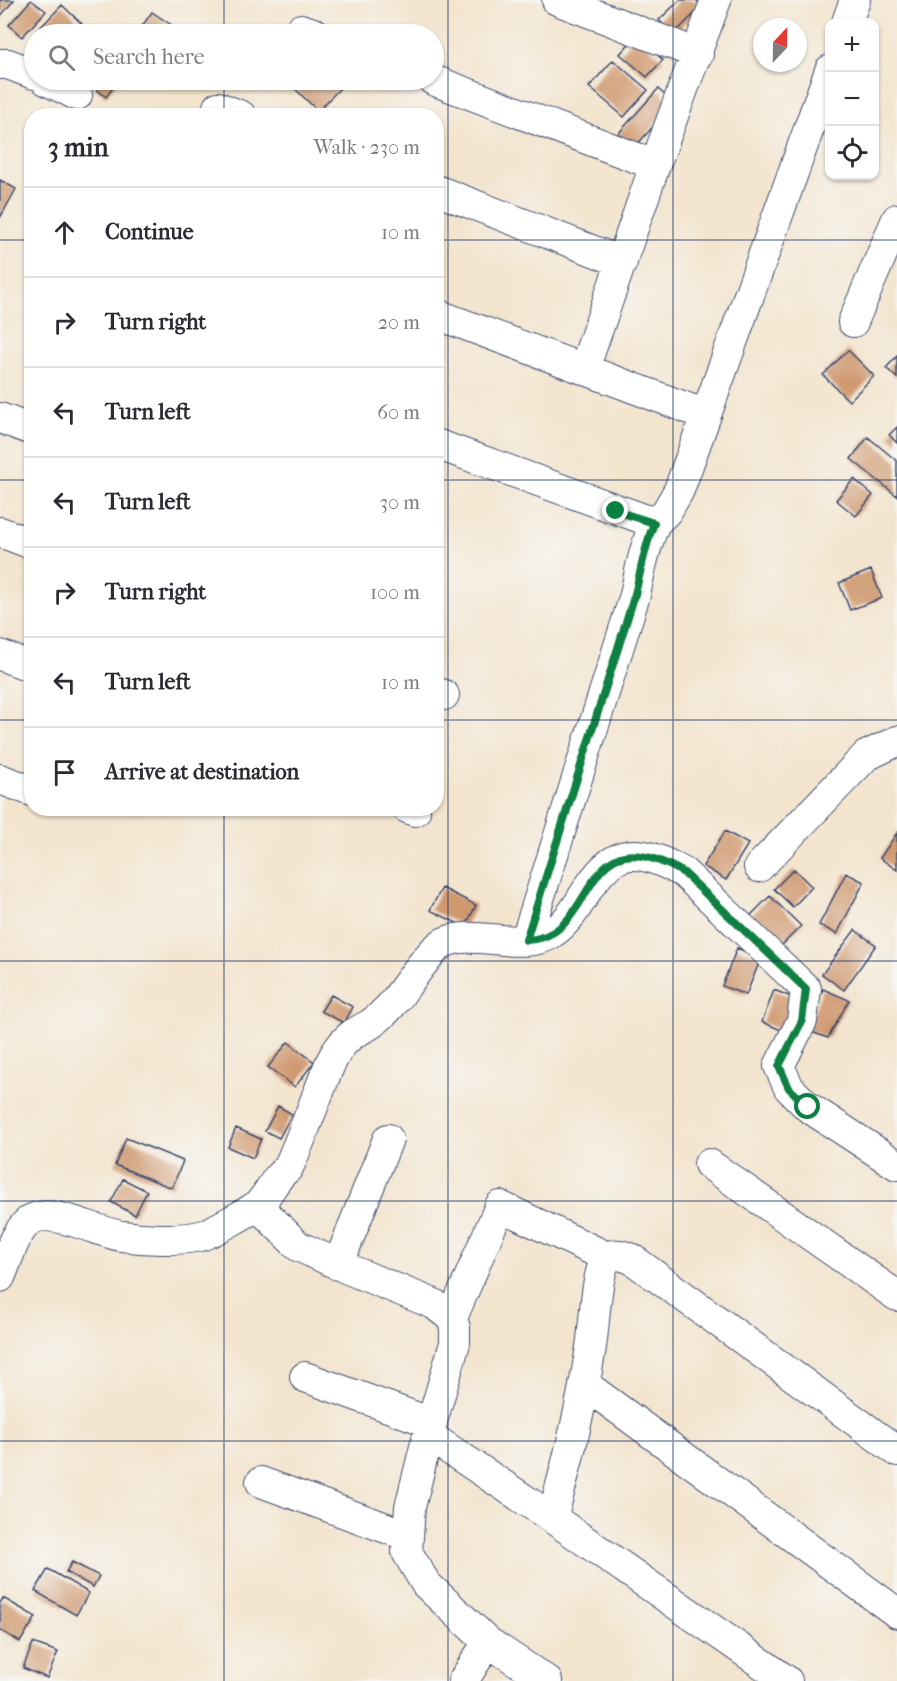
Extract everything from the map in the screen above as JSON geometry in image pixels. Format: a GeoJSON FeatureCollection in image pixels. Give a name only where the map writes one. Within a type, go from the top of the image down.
{"type":"FeatureCollection","features":[{"type":"Feature","properties":{"kind":"street"},"geometry":{"type":"LineString","coordinates":[[557,0],[698,54]]}},
{"type":"Feature","properties":{"kind":"street"},"geometry":{"type":"LineString","coordinates":[[584,369],[655,165],[698,54],[716,0]]}},
{"type":"Feature","properties":{"kind":"street"},"geometry":{"type":"LineString","coordinates":[[848,18],[855,0]]}},
{"type":"Feature","properties":{"kind":"street"},"geometry":{"type":"LineString","coordinates":[[0,64],[8,64],[24,70]]}},
{"type":"Feature","properties":{"kind":"street"},"geometry":{"type":"LineString","coordinates":[[526,940],[635,594],[646,544],[654,523],[667,511],[679,490],[829,72]]}},
{"type":"Feature","properties":{"kind":"street"},"geometry":{"type":"LineString","coordinates":[[444,84],[655,165]]}},
{"type":"Feature","properties":{"kind":"street"},"geometry":{"type":"LineString","coordinates":[[67,90],[77,95]]}},
{"type":"Feature","properties":{"kind":"street"},"geometry":{"type":"LineString","coordinates":[[444,193],[622,262]]}},
{"type":"Feature","properties":{"kind":"street"},"geometry":{"type":"LineString","coordinates":[[853,322],[897,219]]}},
{"type":"Feature","properties":{"kind":"street"},"geometry":{"type":"LineString","coordinates":[[444,318],[706,415]]}},
{"type":"Feature","properties":{"kind":"street"},"geometry":{"type":"LineString","coordinates":[[0,418],[24,427]]}},
{"type":"Feature","properties":{"kind":"street"},"geometry":{"type":"LineString","coordinates":[[444,447],[654,523]]}},
{"type":"Feature","properties":{"kind":"street"},"geometry":{"type":"LineString","coordinates":[[0,532],[24,541]]}},
{"type":"Feature","properties":{"kind":"street"},"geometry":{"type":"LineString","coordinates":[[0,655],[24,664]]}},
{"type":"Feature","properties":{"kind":"street"},"geometry":{"type":"LineString","coordinates":[[759,867],[866,756],[897,741]]}},
{"type":"Feature","properties":{"kind":"street"},"geometry":{"type":"LineString","coordinates":[[0,779],[24,788]]}},
{"type":"Feature","properties":{"kind":"street"},"geometry":{"type":"LineString","coordinates":[[0,1277],[20,1232],[31,1220],[44,1215],[64,1218],[121,1236],[167,1239],[200,1236],[258,1206],[270,1191],[278,1175],[288,1168],[328,1068],[339,1048],[352,1033],[370,1025],[386,1013],[431,954],[444,942],[465,939],[526,940],[551,934],[564,923],[597,874],[614,859],[634,854],[664,862],[684,873],[806,989],[802,1021],[779,1066],[789,1088],[808,1107],[897,1165]]}},
{"type":"Feature","properties":{"kind":"street"},"geometry":{"type":"LineString","coordinates":[[338,1265],[388,1139]]}},
{"type":"Feature","properties":{"kind":"street"},"geometry":{"type":"LineString","coordinates":[[709,1164],[897,1296]]}},
{"type":"Feature","properties":{"kind":"street"},"geometry":{"type":"LineString","coordinates":[[258,1206],[298,1246],[434,1304],[452,1318]]}},
{"type":"Feature","properties":{"kind":"street"},"geometry":{"type":"LineString","coordinates":[[547,1681],[488,1642],[426,1584],[407,1552],[410,1507],[455,1343],[452,1318],[500,1206],[607,1257],[619,1254],[632,1259],[897,1451]]}},
{"type":"Feature","properties":{"kind":"street"},"geometry":{"type":"LineString","coordinates":[[552,1518],[562,1485],[584,1384],[602,1271],[607,1257]]}},
{"type":"Feature","properties":{"kind":"street"},"geometry":{"type":"LineString","coordinates":[[305,1377],[430,1429],[552,1518],[787,1681]]}},
{"type":"Feature","properties":{"kind":"street"},"geometry":{"type":"LineString","coordinates":[[584,1384],[897,1612]]}},
{"type":"Feature","properties":{"kind":"street"},"geometry":{"type":"LineString","coordinates":[[261,1482],[408,1536]]}},
{"type":"Feature","properties":{"kind":"street"},"geometry":{"type":"LineString","coordinates":[[463,1681],[488,1642]]}},
{"type":"Feature","properties":{"kind":"building"},"geometry":{"type":"Polygon","coordinates":[[[0,0],[14,0],[0,17],[0,0]]]}},
{"type":"Feature","properties":{"kind":"building"},"geometry":{"type":"Polygon","coordinates":[[[31,0],[46,11],[34,24],[24,24],[22,37],[9,25],[31,0]]]}},
{"type":"Feature","properties":{"kind":"building"},"geometry":{"type":"Polygon","coordinates":[[[680,0],[696,0],[702,6],[673,35],[659,20],[680,0]]]}},
{"type":"Feature","properties":{"kind":"building"},"geometry":{"type":"Polygon","coordinates":[[[62,5],[82,24],[44,24],[62,5]]]}},
{"type":"Feature","properties":{"kind":"building"},"geometry":{"type":"Polygon","coordinates":[[[152,12],[170,24],[144,24],[152,12]]]}},
{"type":"Feature","properties":{"kind":"building"},"geometry":{"type":"Polygon","coordinates":[[[636,36],[663,60],[647,77],[620,54],[636,36]]]}},
{"type":"Feature","properties":{"kind":"building"},"geometry":{"type":"Polygon","coordinates":[[[613,60],[648,90],[624,117],[589,87],[613,60]]]}},
{"type":"Feature","properties":{"kind":"building"},"geometry":{"type":"Polygon","coordinates":[[[658,89],[674,103],[634,148],[618,134],[658,89]]]}},
{"type":"Feature","properties":{"kind":"building"},"geometry":{"type":"Polygon","coordinates":[[[97,90],[111,90],[106,97],[97,90]]]}},
{"type":"Feature","properties":{"kind":"building"},"geometry":{"type":"Polygon","coordinates":[[[296,90],[338,90],[321,108],[315,108],[296,90]]]}},
{"type":"Feature","properties":{"kind":"building"},"geometry":{"type":"Polygon","coordinates":[[[0,180],[16,189],[0,218],[0,180]]]}},
{"type":"Feature","properties":{"kind":"building"},"geometry":{"type":"Polygon","coordinates":[[[848,350],[874,376],[849,401],[823,375],[848,350]]]}},
{"type":"Feature","properties":{"kind":"building"},"geometry":{"type":"Polygon","coordinates":[[[897,356],[897,378],[886,368],[897,356]]]}},
{"type":"Feature","properties":{"kind":"building"},"geometry":{"type":"Polygon","coordinates":[[[897,427],[897,443],[889,435],[897,427]]]}},
{"type":"Feature","properties":{"kind":"building"},"geometry":{"type":"Polygon","coordinates":[[[868,437],[897,461],[897,496],[851,459],[868,437]]]}},
{"type":"Feature","properties":{"kind":"building"},"geometry":{"type":"Polygon","coordinates":[[[854,479],[873,495],[856,516],[836,500],[854,479]]]}},
{"type":"Feature","properties":{"kind":"building"},"geometry":{"type":"Polygon","coordinates":[[[871,570],[882,598],[850,610],[839,583],[871,570]]]}},
{"type":"Feature","properties":{"kind":"building"},"geometry":{"type":"Polygon","coordinates":[[[725,831],[748,844],[726,880],[703,866],[725,831]]]}},
{"type":"Feature","properties":{"kind":"building"},"geometry":{"type":"Polygon","coordinates":[[[897,833],[897,870],[880,858],[897,833]]]}},
{"type":"Feature","properties":{"kind":"building"},"geometry":{"type":"Polygon","coordinates":[[[794,869],[812,887],[793,907],[774,889],[794,869]]]}},
{"type":"Feature","properties":{"kind":"building"},"geometry":{"type":"Polygon","coordinates":[[[846,873],[864,882],[837,934],[819,925],[846,873]]]}},
{"type":"Feature","properties":{"kind":"building"},"geometry":{"type":"Polygon","coordinates":[[[442,888],[476,905],[465,927],[430,910],[442,888]]]}},
{"type":"Feature","properties":{"kind":"building"},"geometry":{"type":"Polygon","coordinates":[[[770,896],[801,926],[776,951],[746,920],[770,896]]]}},
{"type":"Feature","properties":{"kind":"building"},"geometry":{"type":"Polygon","coordinates":[[[855,930],[876,945],[844,990],[822,974],[855,930]]]}},
{"type":"Feature","properties":{"kind":"building"},"geometry":{"type":"Polygon","coordinates":[[[737,948],[761,958],[746,995],[722,986],[737,948]]]}},
{"type":"Feature","properties":{"kind":"building"},"geometry":{"type":"Polygon","coordinates":[[[823,989],[849,1000],[828,1038],[806,1030],[823,989]]]}},
{"type":"Feature","properties":{"kind":"building"},"geometry":{"type":"Polygon","coordinates":[[[774,990],[799,1000],[786,1032],[762,1022],[774,990]]]}},
{"type":"Feature","properties":{"kind":"building"},"geometry":{"type":"Polygon","coordinates":[[[331,995],[353,1007],[344,1023],[321,1011],[331,995]]]}},
{"type":"Feature","properties":{"kind":"building"},"geometry":{"type":"Polygon","coordinates":[[[288,1042],[314,1062],[295,1087],[268,1067],[288,1042]]]}},
{"type":"Feature","properties":{"kind":"building"},"geometry":{"type":"Polygon","coordinates":[[[278,1106],[292,1114],[279,1138],[265,1131],[278,1106]]]}},
{"type":"Feature","properties":{"kind":"building"},"geometry":{"type":"Polygon","coordinates":[[[236,1128],[261,1139],[253,1158],[228,1147],[236,1128]]]}},
{"type":"Feature","properties":{"kind":"building"},"geometry":{"type":"Polygon","coordinates":[[[126,1138],[183,1161],[172,1188],[115,1165],[126,1138]]]}},
{"type":"Feature","properties":{"kind":"building"},"geometry":{"type":"Polygon","coordinates":[[[123,1179],[147,1191],[135,1215],[111,1202],[123,1179]]]}},
{"type":"Feature","properties":{"kind":"building"},"geometry":{"type":"Polygon","coordinates":[[[72,1562],[99,1576],[93,1587],[66,1572],[72,1562]]]}},
{"type":"Feature","properties":{"kind":"building"},"geometry":{"type":"Polygon","coordinates":[[[48,1569],[89,1593],[76,1615],[35,1591],[48,1569]]]}},
{"type":"Feature","properties":{"kind":"building"},"geometry":{"type":"Polygon","coordinates":[[[3,1598],[36,1617],[20,1642],[0,1630],[0,1603],[3,1598]]]}},
{"type":"Feature","properties":{"kind":"building"},"geometry":{"type":"Polygon","coordinates":[[[33,1643],[58,1652],[47,1678],[23,1668],[33,1643]]]}},
{"type":"Feature","properties":{"kind":"route"},"geometry":{"type":"LineString","coordinates":[[616,511],[654,523],[646,544],[635,594],[526,940],[551,934],[564,923],[597,874],[614,859],[634,854],[664,862],[684,873],[806,989],[802,1021],[779,1066],[789,1088],[808,1107]]}}]}
